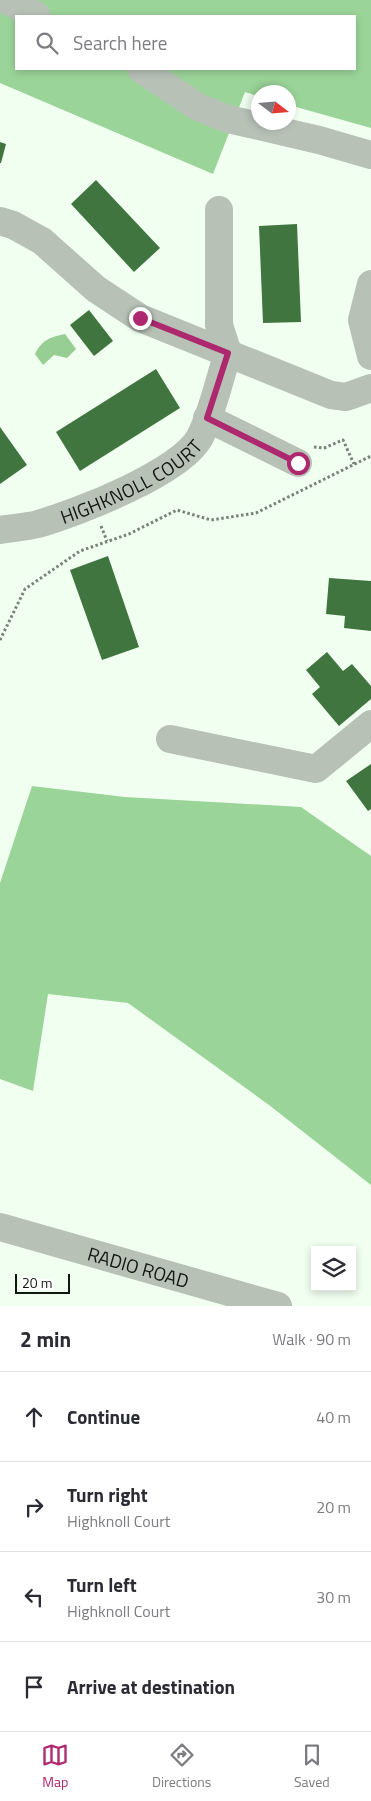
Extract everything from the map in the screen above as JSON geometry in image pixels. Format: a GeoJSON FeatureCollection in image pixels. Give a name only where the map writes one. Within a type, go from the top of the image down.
{"type":"FeatureCollection","features":[{"type":"Feature","properties":{"kind":"street"},"geometry":{"type":"LineString","coordinates":[[6,0],[35,15]]}},
{"type":"Feature","properties":{"kind":"street"},"geometry":{"type":"LineString","coordinates":[[142,70],[198,108],[228,120],[319,140],[371,155]]}},
{"type":"Feature","properties":{"kind":"street"},"geometry":{"type":"LineString","coordinates":[[219,210],[219,325],[228,353]]}},
{"type":"Feature","properties":{"kind":"street"},"geometry":{"type":"LineString","coordinates":[[0,221],[13,225],[42,242],[96,289],[125,310],[309,388],[331,395],[346,397],[371,388]]}},
{"type":"Feature","properties":{"kind":"street"},"geometry":{"type":"LineString","coordinates":[[371,284],[362,320],[371,356]]}},
{"type":"Feature","properties":{"kind":"street","name":"HIGHKNOLL COURT"},"geometry":{"type":"LineString","coordinates":[[0,530],[37,524],[99,503],[140,483],[170,465],[200,438],[228,353]]}},
{"type":"Feature","properties":{"kind":"street"},"geometry":{"type":"LineString","coordinates":[[207,418],[298,463]]}},
{"type":"Feature","properties":{"kind":"street"},"geometry":{"type":"LineString","coordinates":[[170,739],[316,769],[371,724]]}},
{"type":"Feature","properties":{"kind":"street","name":"RADIO ROAD"},"geometry":{"type":"LineString","coordinates":[[0,1227],[278,1306]]}},
{"type":"Feature","properties":{"kind":"path"},"geometry":{"type":"LineString","coordinates":[[298,463],[310,447],[324,448],[343,440],[354,464]]}},
{"type":"Feature","properties":{"kind":"path"},"geometry":{"type":"LineString","coordinates":[[0,640],[25,588],[80,551],[129,534],[177,510],[211,520],[256,513],[371,456]]}},
{"type":"Feature","properties":{"kind":"shaded area"},"geometry":{"type":"Polygon","coordinates":[[[0,0],[371,0],[371,128],[296,107],[296,85],[251,85],[251,94],[245,92],[213,174],[0,83],[0,0]]]}},
{"type":"Feature","properties":{"kind":"shaded area"},"geometry":{"type":"Polygon","coordinates":[[[65,334],[76,349],[67,358],[54,355],[43,365],[35,354],[38,349],[47,340],[65,334]]]}},
{"type":"Feature","properties":{"kind":"shaded area"},"geometry":{"type":"Polygon","coordinates":[[[32,786],[125,797],[301,807],[371,856],[371,1185],[269,1105],[128,1003],[48,994],[33,1091],[0,1079],[0,883],[32,786]]]}},
{"type":"Feature","properties":{"kind":"building"},"geometry":{"type":"Polygon","coordinates":[[[0,142],[6,144],[1,163],[0,163],[0,142]]]}},
{"type":"Feature","properties":{"kind":"building"},"geometry":{"type":"Polygon","coordinates":[[[96,180],[160,248],[134,272],[71,204],[96,180]]]}},
{"type":"Feature","properties":{"kind":"building"},"geometry":{"type":"Polygon","coordinates":[[[297,224],[301,322],[263,323],[259,226],[297,224]]]}},
{"type":"Feature","properties":{"kind":"building"},"geometry":{"type":"Polygon","coordinates":[[[89,310],[113,341],[94,356],[70,325],[89,310]]]}},
{"type":"Feature","properties":{"kind":"building"},"geometry":{"type":"Polygon","coordinates":[[[156,369],[180,408],[80,471],[56,432],[156,369]]]}},
{"type":"Feature","properties":{"kind":"building"},"geometry":{"type":"Polygon","coordinates":[[[0,427],[27,465],[0,484],[0,427]]]}},
{"type":"Feature","properties":{"kind":"building"},"geometry":{"type":"Polygon","coordinates":[[[108,556],[139,647],[102,660],[70,570],[108,556]]]}},
{"type":"Feature","properties":{"kind":"building"},"geometry":{"type":"Polygon","coordinates":[[[329,578],[371,581],[371,631],[344,628],[345,616],[326,614],[329,578]]]}},
{"type":"Feature","properties":{"kind":"building"},"geometry":{"type":"Polygon","coordinates":[[[327,652],[343,671],[352,664],[371,686],[371,699],[339,726],[312,694],[320,687],[306,670],[327,652]]]}},
{"type":"Feature","properties":{"kind":"building"},"geometry":{"type":"Polygon","coordinates":[[[371,764],[371,809],[368,811],[346,781],[371,764]]]}},
{"type":"Feature","properties":{"kind":"route"},"geometry":{"type":"LineString","coordinates":[[140,318],[228,353],[207,418],[298,463]]}}]}
